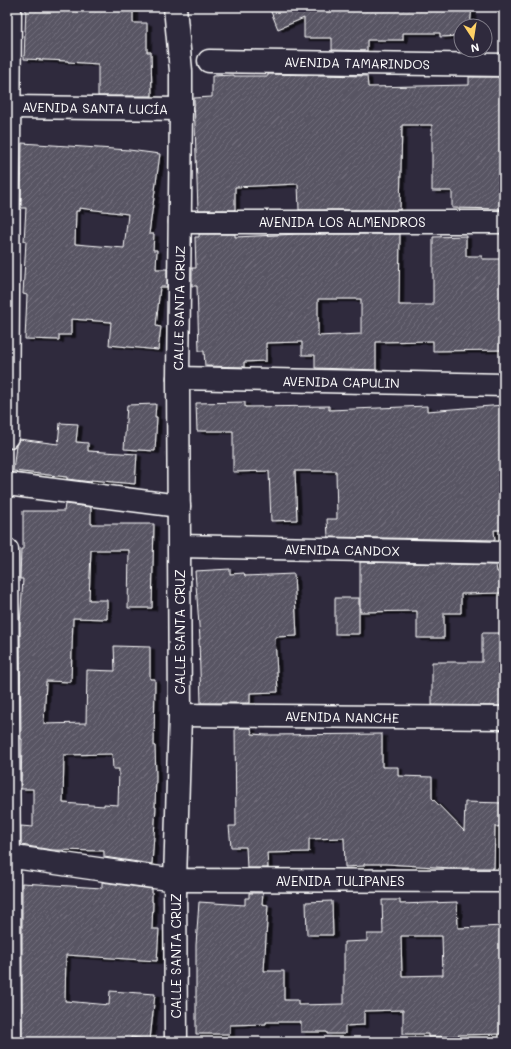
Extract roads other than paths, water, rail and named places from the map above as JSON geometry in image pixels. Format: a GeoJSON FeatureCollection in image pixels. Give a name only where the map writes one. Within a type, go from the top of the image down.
{"type":"FeatureCollection","features":[{"type":"Feature","properties":{"kind":"street"},"geometry":{"type":"LineString","coordinates":[[7,437],[10,7]]}},
{"type":"Feature","properties":{"kind":"street","name":"CALLE SANTA CRUZ"},"geometry":{"type":"LineString","coordinates":[[175,7],[181,71],[178,378],[180,715],[175,880],[176,1042]]}},
{"type":"Feature","properties":{"kind":"street","name":"AVENIDA TAMARINDOS"},"geometry":{"type":"LineString","coordinates":[[209,61],[504,65]]}},
{"type":"Feature","properties":{"kind":"street","name":"AVENIDA SANTA LUCÍA"},"geometry":{"type":"LineString","coordinates":[[9,121],[181,109]]}},
{"type":"Feature","properties":{"kind":"street","name":"AVENIDA LOS ALMENDROS"},"geometry":{"type":"LineString","coordinates":[[180,222],[504,222]]}},
{"type":"Feature","properties":{"kind":"street","name":"AVENIDA CAPULIN"},"geometry":{"type":"LineString","coordinates":[[178,378],[504,385]]}},
{"type":"Feature","properties":{"kind":"street"},"geometry":{"type":"LineString","coordinates":[[7,484],[179,506]]}},
{"type":"Feature","properties":{"kind":"street","name":"AVENIDA CANDOX"},"geometry":{"type":"LineString","coordinates":[[180,546],[504,553]]}},
{"type":"Feature","properties":{"kind":"street"},"geometry":{"type":"LineString","coordinates":[[7,550],[10,1042]]}},
{"type":"Feature","properties":{"kind":"street","name":"AVENIDA NANCHE"},"geometry":{"type":"LineString","coordinates":[[180,715],[504,718]]}},
{"type":"Feature","properties":{"kind":"street","name":"AVENIDA TULIPANES"},"geometry":{"type":"LineString","coordinates":[[8,857],[175,880],[504,882]]}}]}
